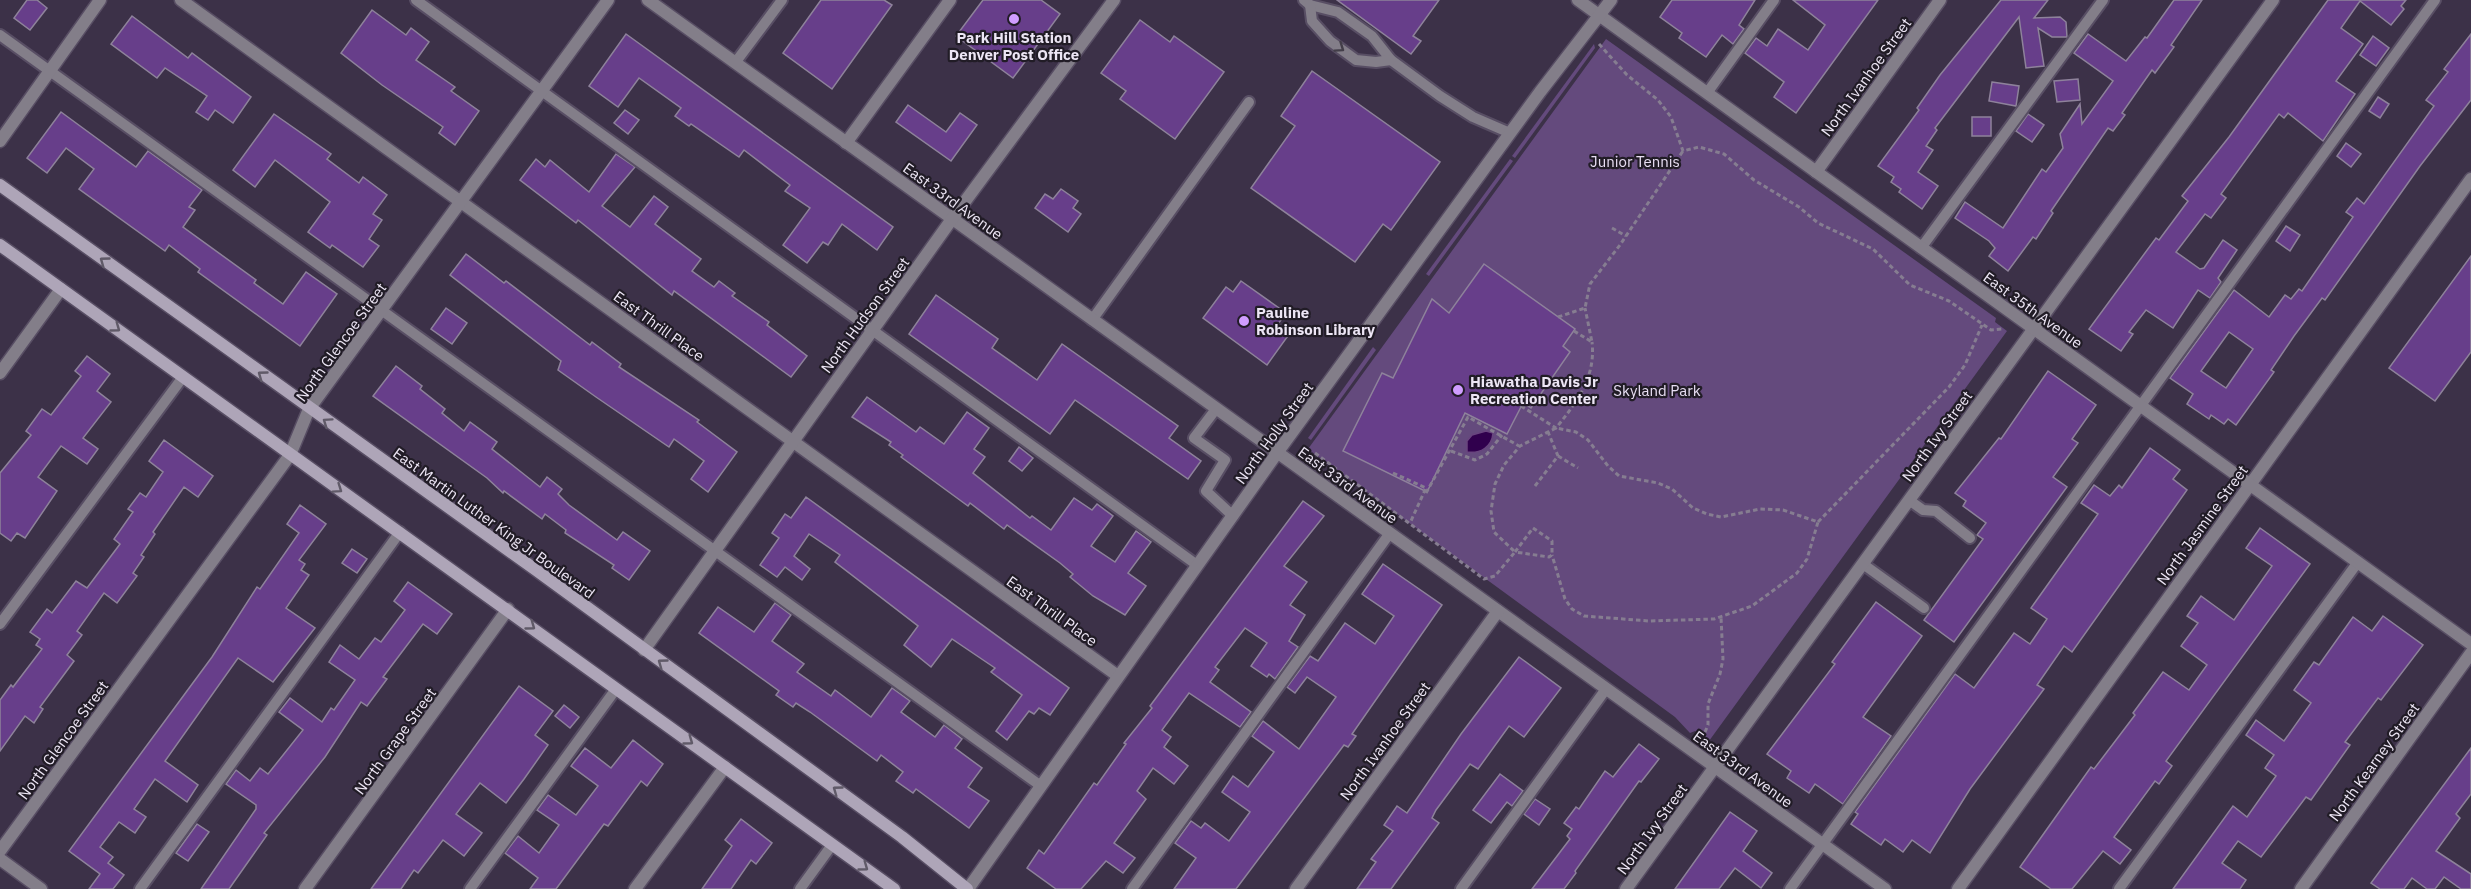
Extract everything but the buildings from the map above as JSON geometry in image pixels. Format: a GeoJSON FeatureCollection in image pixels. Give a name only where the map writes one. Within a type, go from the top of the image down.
{"type":"FeatureCollection","features":[{"type":"Feature","properties":{"kind":"main road","name":"East Martin Luther King Jr Boulevard"},"geometry":{"type":"LineString","coordinates":[[0,185],[902,837],[967,889]]}},
{"type":"Feature","properties":{"kind":"main road"},"geometry":{"type":"LineString","coordinates":[[0,245],[894,889]]}},
{"type":"Feature","properties":{"kind":"street"},"geometry":{"type":"LineString","coordinates":[[0,141],[100,0]]}},
{"type":"Feature","properties":{"kind":"street","name":"East Thrill Place"},"geometry":{"type":"LineString","coordinates":[[181,0],[1118,676]]}},
{"type":"Feature","properties":{"kind":"street","name":"North Glencoe Street"},"geometry":{"type":"LineString","coordinates":[[0,852],[290,455],[309,409],[608,0]]}},
{"type":"Feature","properties":{"kind":"street","name":"East 33rd Avenue"},"geometry":{"type":"LineString","coordinates":[[648,0],[1885,889]]}},
{"type":"Feature","properties":{"kind":"street"},"geometry":{"type":"LineString","coordinates":[[846,143],[950,0]]}},
{"type":"Feature","properties":{"kind":"street","name":"North Hudson Street"},"geometry":{"type":"LineString","coordinates":[[644,650],[952,219],[1114,0]]}},
{"type":"Feature","properties":{"kind":"street","name":"East 35th Avenue"},"geometry":{"type":"LineString","coordinates":[[1578,0],[2471,644]]}},
{"type":"Feature","properties":{"kind":"street","name":"North Holly Street"},"geometry":{"type":"LineString","coordinates":[[967,889],[1277,453],[1510,133],[1611,0]]}},
{"type":"Feature","properties":{"kind":"street","name":"North Ivanhoe Street"},"geometry":{"type":"LineString","coordinates":[[1816,172],[1940,0]]}},
{"type":"Feature","properties":{"kind":"street","name":"North Ivy Street"},"geometry":{"type":"LineString","coordinates":[[1626,889],[2272,0]]}},
{"type":"Feature","properties":{"kind":"street","name":"North Jasmine Street"},"geometry":{"type":"LineString","coordinates":[[1958,889],[2471,179]]}},
{"type":"Feature","properties":{"kind":"street"},"geometry":{"type":"LineString","coordinates":[[0,373],[61,289]]}},
{"type":"Feature","properties":{"kind":"street","name":"North Grape Street"},"geometry":{"type":"LineString","coordinates":[[305,889],[508,609]]}},
{"type":"Feature","properties":{"kind":"street","name":"North Ivanhoe Street"},"geometry":{"type":"LineString","coordinates":[[1296,889],[1497,611]]}},
{"type":"Feature","properties":{"kind":"street","name":"North Kearney Street"},"geometry":{"type":"LineString","coordinates":[[2301,889],[2471,653]]}},
{"type":"Feature","properties":{"kind":"street"},"geometry":{"type":"LineString","coordinates":[[635,889],[725,767]]}},
{"type":"Feature","properties":{"kind":"street"},"geometry":{"type":"LineString","coordinates":[[0,859],[41,889]]}},
{"type":"Feature","properties":{"kind":"lane"},"geometry":{"type":"LineString","coordinates":[[417,0],[1197,565]]}},
{"type":"Feature","properties":{"kind":"lane"},"geometry":{"type":"LineString","coordinates":[[735,63],[782,0]]}},
{"type":"Feature","properties":{"kind":"lane"},"geometry":{"type":"LineString","coordinates":[[1707,93],[1774,0]]}},
{"type":"Feature","properties":{"kind":"lane"},"geometry":{"type":"LineString","coordinates":[[1922,248],[2103,0]]}},
{"type":"Feature","properties":{"kind":"lane"},"geometry":{"type":"LineString","coordinates":[[1790,889],[2435,0]]}},
{"type":"Feature","properties":{"kind":"lane"},"geometry":{"type":"LineString","coordinates":[[1307,2],[1312,21],[1330,41],[1356,60],[1376,62],[1391,60]]}},
{"type":"Feature","properties":{"kind":"lane"},"geometry":{"type":"LineString","coordinates":[[1307,2],[1338,12],[1372,36],[1391,60],[1473,117],[1510,133]]}},
{"type":"Feature","properties":{"kind":"lane"},"geometry":{"type":"LineString","coordinates":[[0,34],[1041,786]]}},
{"type":"Feature","properties":{"kind":"lane"},"geometry":{"type":"LineString","coordinates":[[1092,320],[1249,102]]}},
{"type":"Feature","properties":{"kind":"lane"},"geometry":{"type":"LineString","coordinates":[[0,624],[183,376]]}},
{"type":"Feature","properties":{"kind":"lane"},"geometry":{"type":"LineString","coordinates":[[1216,409],[1194,438],[1225,460],[1206,491],[1233,516]]}},
{"type":"Feature","properties":{"kind":"lane"},"geometry":{"type":"LineString","coordinates":[[1910,500],[1923,510],[1936,512],[1970,538]]}},
{"type":"Feature","properties":{"kind":"lane"},"geometry":{"type":"LineString","coordinates":[[140,889],[400,532]]}},
{"type":"Feature","properties":{"kind":"lane"},"geometry":{"type":"LineString","coordinates":[[1132,889],[1390,533]]}},
{"type":"Feature","properties":{"kind":"lane"},"geometry":{"type":"LineString","coordinates":[[2119,889],[2358,562]]}},
{"type":"Feature","properties":{"kind":"lane"},"geometry":{"type":"LineString","coordinates":[[1863,564],[1924,608]]}},
{"type":"Feature","properties":{"kind":"lane"},"geometry":{"type":"LineString","coordinates":[[470,889],[616,689]]}},
{"type":"Feature","properties":{"kind":"lane"},"geometry":{"type":"LineString","coordinates":[[1461,889],[1606,689]]}},
{"type":"Feature","properties":{"kind":"lane"},"geometry":{"type":"LineString","coordinates":[[800,889],[832,845]]}},
{"type":"Feature","properties":{"kind":"path"},"geometry":{"type":"LineString","coordinates":[[1599,44],[1627,75],[1664,108],[1671,117],[1683,151]]}},
{"type":"Feature","properties":{"kind":"path"},"geometry":{"type":"LineString","coordinates":[[1552,555],[1548,558],[1515,552],[1494,531],[1491,511],[1495,484],[1504,465],[1520,446],[1556,428],[1586,386],[1594,358],[1586,308],[1590,284],[1626,236],[1683,151],[1699,147],[1724,154],[1754,180],[1799,207],[1818,223],[1873,249],[1910,285],[1949,301],[1991,330],[2002,329]]}},
{"type":"Feature","properties":{"kind":"path"},"geometry":{"type":"LineString","coordinates":[[1612,228],[1626,236]]}},
{"type":"Feature","properties":{"kind":"path"},"geometry":{"type":"LineString","coordinates":[[1558,317],[1586,308]]}},
{"type":"Feature","properties":{"kind":"path"},"geometry":{"type":"LineString","coordinates":[[1315,453],[1484,579],[1495,576],[1533,528],[1552,541],[1552,555],[1565,599],[1572,609],[1584,616],[1649,621],[1720,617],[1752,606],[1797,573],[1807,559],[1818,522],[1949,387],[1965,365],[1982,324]]}},
{"type":"Feature","properties":{"kind":"path"},"geometry":{"type":"LineString","coordinates":[[1574,331],[1592,342]]}},
{"type":"Feature","properties":{"kind":"path"},"geometry":{"type":"LineString","coordinates":[[1521,406],[1556,428],[1576,432],[1588,440],[1608,466],[1619,476],[1658,483],[1672,489],[1693,508],[1707,514],[1721,517],[1760,509],[1784,510],[1818,522]]}},
{"type":"Feature","properties":{"kind":"path"},"geometry":{"type":"LineString","coordinates":[[1410,523],[1468,417],[1520,446]]}},
{"type":"Feature","properties":{"kind":"path"},"geometry":{"type":"LineString","coordinates":[[1548,432],[1558,456],[1578,468]]}},
{"type":"Feature","properties":{"kind":"path"},"geometry":{"type":"LineString","coordinates":[[1451,451],[1475,460],[1486,454],[1502,435]]}},
{"type":"Feature","properties":{"kind":"path"},"geometry":{"type":"LineString","coordinates":[[1535,486],[1558,456]]}},
{"type":"Feature","properties":{"kind":"path"},"geometry":{"type":"LineString","coordinates":[[1393,473],[1426,488],[1426,493]]}},
{"type":"Feature","properties":{"kind":"path"},"geometry":{"type":"LineString","coordinates":[[1702,739],[1708,725],[1708,704],[1720,674],[1723,659],[1720,617]]}},
{"type":"Feature","properties":{"kind":"green space","name":"Skyland Park"},"geometry":{"type":"Polygon","coordinates":[[[1606,39],[1996,318],[1995,322],[2007,331],[1709,741],[1695,731],[1690,733],[1675,717],[1308,449],[1606,39]]]}},
{"type":"Feature","properties":{"kind":"green space"},"geometry":{"type":"Polygon","coordinates":[[[1594,44],[1595,48],[1515,158],[1512,156],[1594,44]]]}},
{"type":"Feature","properties":{"kind":"green space"},"geometry":{"type":"Polygon","coordinates":[[[1510,159],[1513,161],[1429,276],[1426,274],[1510,159]]]}},
{"type":"Feature","properties":{"kind":"green space"},"geometry":{"type":"Polygon","coordinates":[[[1373,347],[1376,350],[1311,440],[1308,438],[1373,347]]]}},
{"type":"Feature","properties":{"kind":"shaded area"},"geometry":{"type":"Polygon","coordinates":[[[1486,431],[1493,433],[1488,446],[1481,451],[1467,452],[1467,441],[1472,435],[1486,431]]]}},
{"type":"Feature","properties":{"kind":"place","name":"Park Hill Station Denver Post Office"},"geometry":{"type":"Point","coordinates":[1014,19]}},
{"type":"Feature","properties":{"kind":"place","name":"Pauline Robinson Library"},"geometry":{"type":"Point","coordinates":[1244,321]}},
{"type":"Feature","properties":{"kind":"place","name":"Hiawatha Davis Jr Recreation Center"},"geometry":{"type":"Point","coordinates":[1458,390]}},
{"type":"Feature","properties":{"kind":"park label","name":"Junior Tennis"},"geometry":{"type":"Point","coordinates":[1635,161]}}]}
